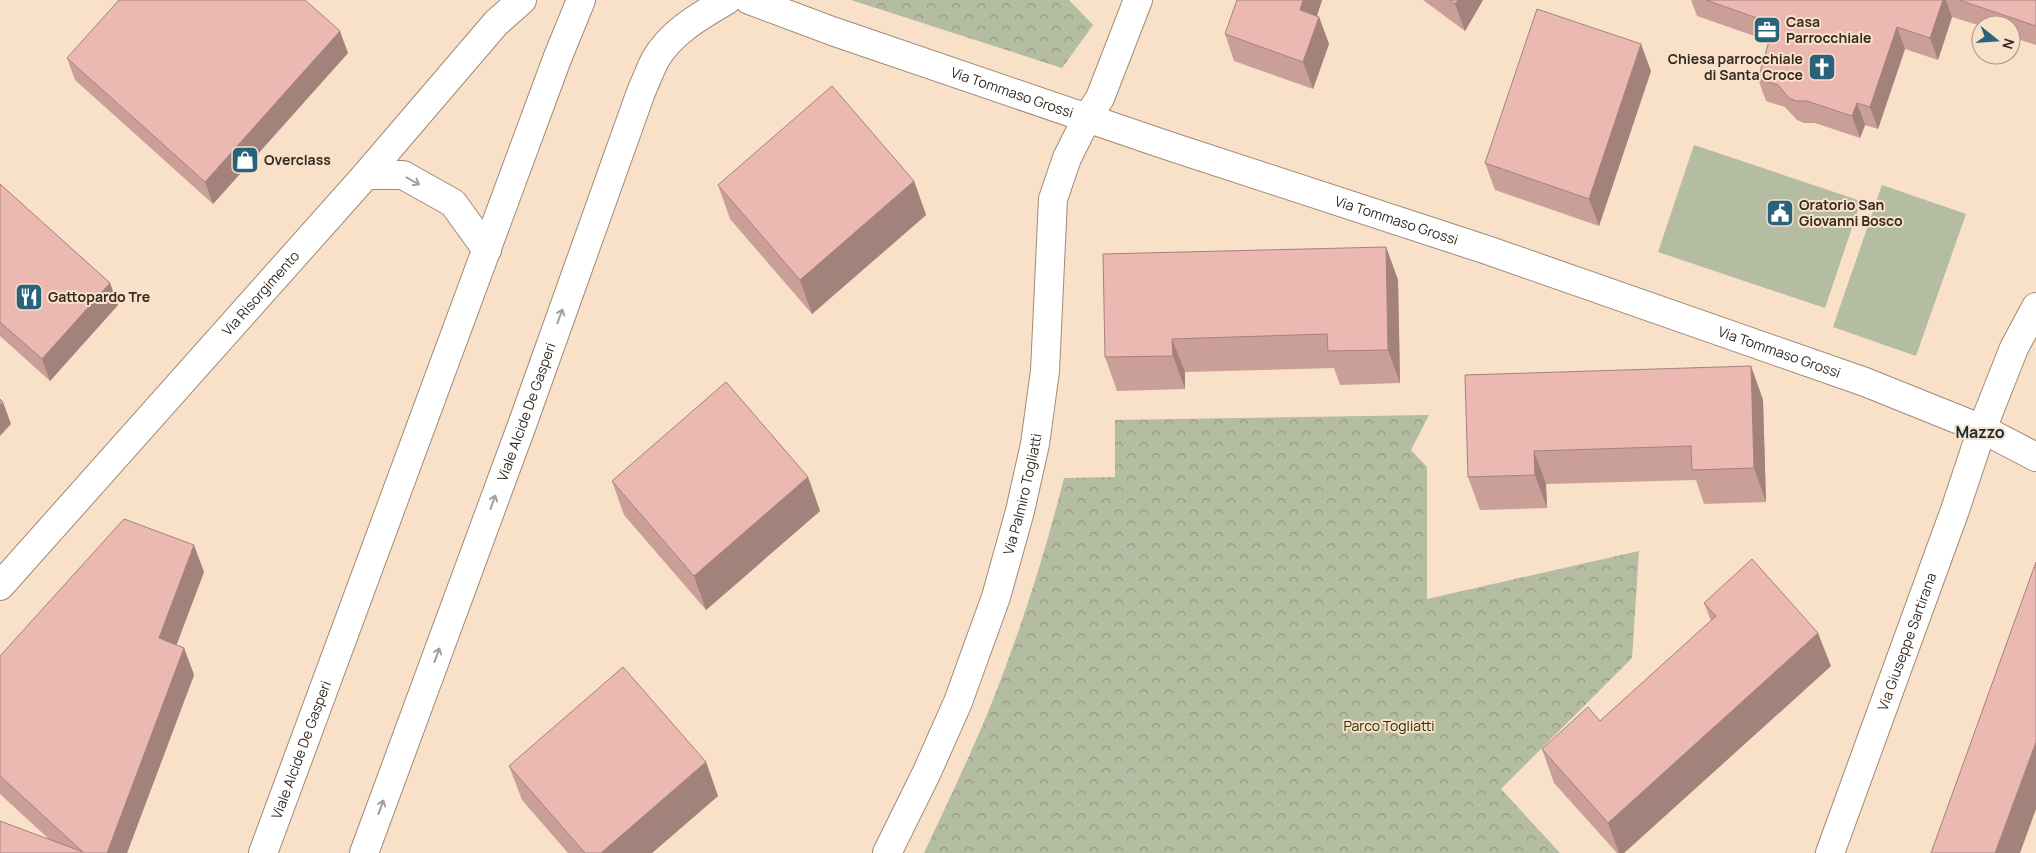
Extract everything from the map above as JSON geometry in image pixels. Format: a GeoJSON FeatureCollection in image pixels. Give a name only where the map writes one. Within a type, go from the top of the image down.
{"type":"FeatureCollection","features":[{"type":"Feature","properties":{"kind":"street","name":"Via Risorgimento"},"geometry":{"type":"LineString","coordinates":[[0,586],[366,174],[496,23],[522,0]]}},
{"type":"Feature","properties":{"kind":"street","name":"Viale Alcide De Gasperi"},"geometry":{"type":"LineString","coordinates":[[263,853],[557,59],[581,0]]}},
{"type":"Feature","properties":{"kind":"street","name":"Viale Alcide De Gasperi"},"geometry":{"type":"LineString","coordinates":[[364,853],[522,425],[641,92],[656,59],[674,35],[727,0]]}},
{"type":"Feature","properties":{"kind":"street","name":"Via Tommaso Grossi"},"geometry":{"type":"LineString","coordinates":[[748,0],[832,31],[1086,118],[1496,253],[1837,372],[1910,398],[1982,429],[2036,457]]}},
{"type":"Feature","properties":{"kind":"street","name":"Via Palmiro Togliatti"},"geometry":{"type":"LineString","coordinates":[[887,853],[927,772],[958,702],[996,597],[1020,511],[1035,444],[1045,371],[1053,199],[1067,158],[1086,118],[1100,98],[1138,0]]}},
{"type":"Feature","properties":{"kind":"street"},"geometry":{"type":"LineString","coordinates":[[366,174],[403,175],[453,202],[487,250]]}},
{"type":"Feature","properties":{"kind":"street","name":"Via Giuseppe Sartirana"},"geometry":{"type":"LineString","coordinates":[[1830,853],[1956,510],[1982,429],[2014,348],[2036,307]]}},
{"type":"Feature","properties":{"kind":"green space"},"geometry":{"type":"Polygon","coordinates":[[[851,0],[1069,0],[1093,25],[1062,68],[851,0]]]}},
{"type":"Feature","properties":{"kind":"green space"},"geometry":{"type":"Polygon","coordinates":[[[1694,145],[1861,201],[1825,308],[1658,252],[1694,145]]]}},
{"type":"Feature","properties":{"kind":"green space"},"geometry":{"type":"Polygon","coordinates":[[[1882,185],[1966,214],[1916,356],[1833,327],[1882,185]]]}},
{"type":"Feature","properties":{"kind":"green space","name":"Parco Togliatti"},"geometry":{"type":"Polygon","coordinates":[[[1429,415],[1411,450],[1427,467],[1427,599],[1639,551],[1632,658],[1501,789],[1560,853],[924,853],[974,745],[1001,679],[1036,579],[1064,478],[1115,477],[1115,420],[1429,415]]]}},
{"type":"Feature","properties":{"kind":"building"},"geometry":{"type":"Polygon","coordinates":[[[119,0],[305,0],[340,31],[205,182],[67,58],[119,0]]]}},
{"type":"Feature","properties":{"kind":"building"},"geometry":{"type":"Polygon","coordinates":[[[1237,0],[1303,0],[1300,10],[1319,17],[1303,62],[1225,34],[1237,0]]]}},
{"type":"Feature","properties":{"kind":"building"},"geometry":{"type":"Polygon","coordinates":[[[1450,0],[1458,0],[1455,4],[1450,0]]]}},
{"type":"Feature","properties":{"kind":"building","name":"Chiesa parrocchiale di Santa Croce"},"geometry":{"type":"Polygon","coordinates":[[[1706,0],[1943,0],[1930,38],[1897,27],[1870,107],[1857,103],[1852,116],[1807,101],[1796,101],[1789,98],[1778,85],[1758,79],[1774,24],[1706,0]]]}},
{"type":"Feature","properties":{"kind":"building"},"geometry":{"type":"Polygon","coordinates":[[[1959,0],[2036,0],[2036,26],[2021,21],[2021,15],[2003,15],[1959,0]]]}},
{"type":"Feature","properties":{"kind":"building"},"geometry":{"type":"Polygon","coordinates":[[[1537,9],[1641,44],[1589,199],[1485,163],[1537,9]]]}},
{"type":"Feature","properties":{"kind":"building"},"geometry":{"type":"Polygon","coordinates":[[[832,86],[914,181],[800,280],[718,185],[832,86]]]}},
{"type":"Feature","properties":{"kind":"building"},"geometry":{"type":"Polygon","coordinates":[[[0,184],[110,283],[42,359],[0,322],[0,184]]]}},
{"type":"Feature","properties":{"kind":"building"},"geometry":{"type":"Polygon","coordinates":[[[1386,247],[1388,350],[1328,351],[1327,334],[1172,339],[1173,356],[1105,357],[1103,254],[1386,247]]]}},
{"type":"Feature","properties":{"kind":"building"},"geometry":{"type":"Polygon","coordinates":[[[1751,366],[1754,468],[1692,470],[1691,446],[1534,451],[1535,475],[1468,477],[1465,375],[1751,366]]]}},
{"type":"Feature","properties":{"kind":"building"},"geometry":{"type":"Polygon","coordinates":[[[726,382],[808,477],[694,576],[612,481],[726,382]]]}},
{"type":"Feature","properties":{"kind":"building"},"geometry":{"type":"Polygon","coordinates":[[[124,519],[194,545],[159,638],[184,648],[107,853],[0,853],[0,821],[83,852],[0,776],[0,656],[124,519]]]}},
{"type":"Feature","properties":{"kind":"building"},"geometry":{"type":"Polygon","coordinates":[[[1752,559],[1818,633],[1608,823],[1542,749],[1588,707],[1600,721],[1716,616],[1704,603],[1752,559]]]}},
{"type":"Feature","properties":{"kind":"building"},"geometry":{"type":"Polygon","coordinates":[[[2036,562],[2036,742],[1995,853],[1931,853],[2036,562]]]}},
{"type":"Feature","properties":{"kind":"building"},"geometry":{"type":"Polygon","coordinates":[[[623,667],[706,762],[601,853],[585,853],[509,766],[623,667]]]}},
{"type":"Feature","properties":{"kind":"place","name":"Casa Parrocchiale"},"geometry":{"type":"Point","coordinates":[1767,30]}},
{"type":"Feature","properties":{"kind":"place","name":"Chiesa parrocchiale di Santa Croce"},"geometry":{"type":"Point","coordinates":[1822,67]}},
{"type":"Feature","properties":{"kind":"place","name":"Overclass"},"geometry":{"type":"Point","coordinates":[245,160]}},
{"type":"Feature","properties":{"kind":"place","name":"Oratorio San Giovanni Bosco"},"geometry":{"type":"Point","coordinates":[1780,213]}},
{"type":"Feature","properties":{"kind":"place","name":"Gattopardo Tre"},"geometry":{"type":"Point","coordinates":[29,297]}},
{"type":"Feature","properties":{"kind":"district","name":"Mazzo"},"geometry":{"type":"Point","coordinates":[1980,432]}}]}
